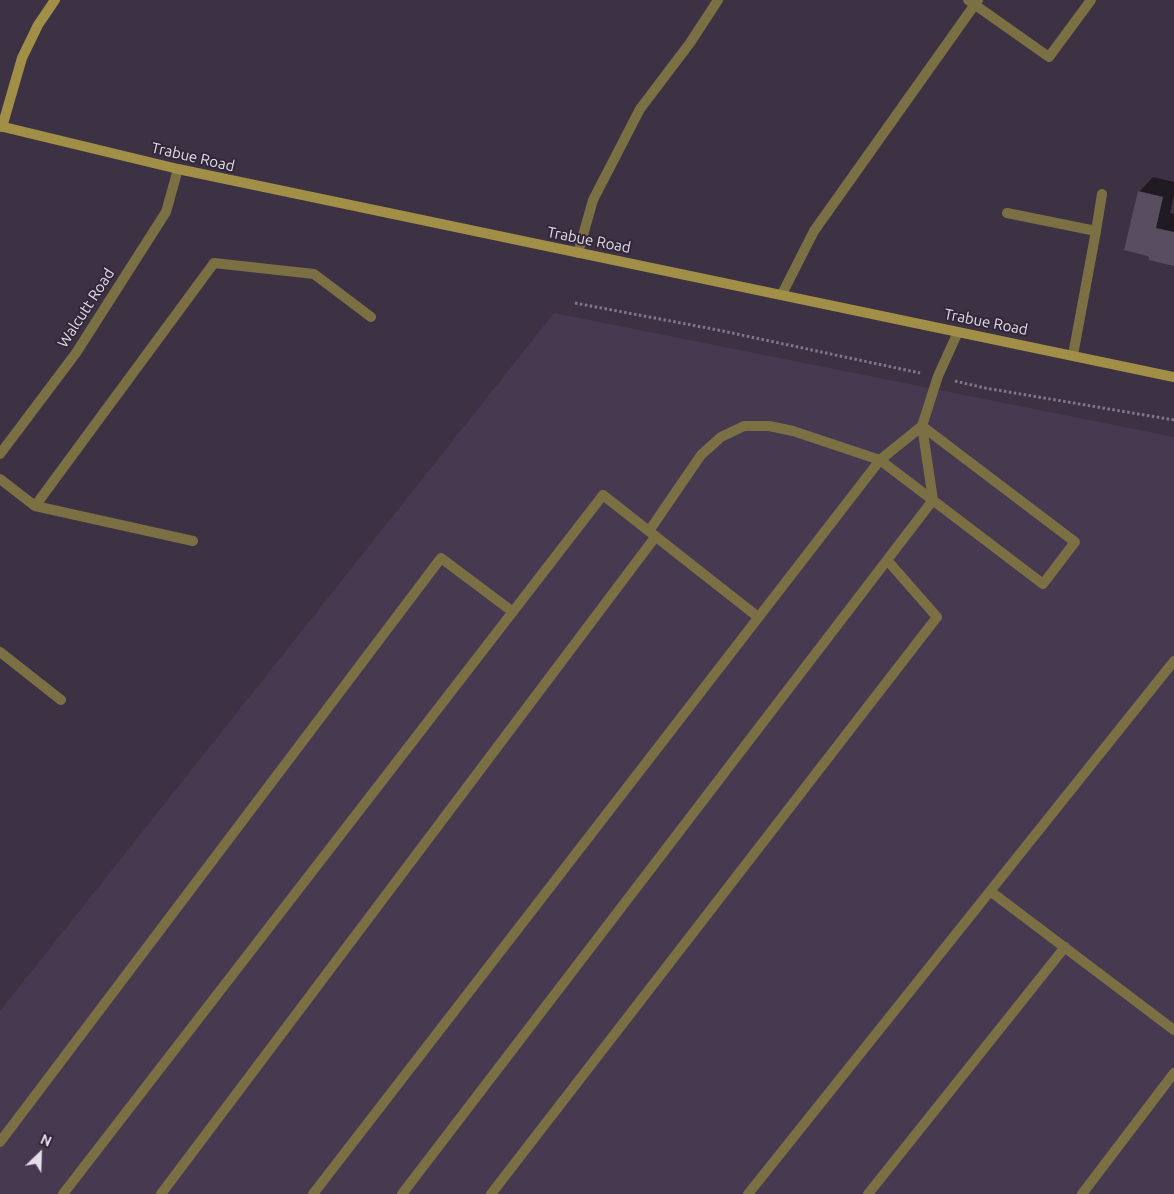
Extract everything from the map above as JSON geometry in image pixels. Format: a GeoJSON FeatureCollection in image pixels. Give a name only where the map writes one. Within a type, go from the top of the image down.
{"type":"FeatureCollection","features":[{"type":"Feature","properties":{"kind":"main road"},"geometry":{"type":"LineString","coordinates":[[1,127],[22,58],[38,25],[55,0]]}},
{"type":"Feature","properties":{"kind":"main road","name":"Trabue Road"},"geometry":{"type":"LineString","coordinates":[[1,127],[178,169],[1174,377]]}},
{"type":"Feature","properties":{"kind":"street"},"geometry":{"type":"LineString","coordinates":[[578,252],[594,200],[640,109],[690,43],[718,0]]}},
{"type":"Feature","properties":{"kind":"street"},"geometry":{"type":"LineString","coordinates":[[782,294],[818,225],[973,2],[1049,57],[1091,0]]}},
{"type":"Feature","properties":{"kind":"street","name":"Walcutt Road"},"geometry":{"type":"LineString","coordinates":[[0,454],[76,353],[166,212],[178,169]]}},
{"type":"Feature","properties":{"kind":"street"},"geometry":{"type":"LineString","coordinates":[[1073,355],[1102,194]]}},
{"type":"Feature","properties":{"kind":"street"},"geometry":{"type":"LineString","coordinates":[[1007,213],[1096,231]]}},
{"type":"Feature","properties":{"kind":"street"},"geometry":{"type":"LineString","coordinates":[[36,506],[214,263],[314,274],[371,317]]}},
{"type":"Feature","properties":{"kind":"street"},"geometry":{"type":"LineString","coordinates":[[402,1194],[933,500],[922,426],[938,376],[958,332]]}},
{"type":"Feature","properties":{"kind":"street"},"geometry":{"type":"LineString","coordinates":[[161,1194],[652,533],[701,454],[721,437],[744,426],[770,426],[793,431],[880,460],[1043,584],[1075,542],[922,426]]}},
{"type":"Feature","properties":{"kind":"street"},"geometry":{"type":"LineString","coordinates":[[313,1194],[880,460],[922,426]]}},
{"type":"Feature","properties":{"kind":"street"},"geometry":{"type":"LineString","coordinates":[[0,479],[36,506],[193,541]]}},
{"type":"Feature","properties":{"kind":"street"},"geometry":{"type":"LineString","coordinates":[[63,1194],[603,495],[758,617]]}},
{"type":"Feature","properties":{"kind":"street"},"geometry":{"type":"LineString","coordinates":[[0,1142],[441,558],[513,612]]}},
{"type":"Feature","properties":{"kind":"street"},"geometry":{"type":"LineString","coordinates":[[491,1194],[936,617],[888,560]]}},
{"type":"Feature","properties":{"kind":"street"},"geometry":{"type":"LineString","coordinates":[[0,652],[62,700]]}},
{"type":"Feature","properties":{"kind":"street"},"geometry":{"type":"LineString","coordinates":[[748,1194],[1174,661]]}},
{"type":"Feature","properties":{"kind":"street"},"geometry":{"type":"LineString","coordinates":[[990,891],[1174,1030]]}},
{"type":"Feature","properties":{"kind":"street"},"geometry":{"type":"LineString","coordinates":[[868,1194],[1065,947]]}},
{"type":"Feature","properties":{"kind":"street"},"geometry":{"type":"LineString","coordinates":[[1082,1194],[1174,1074]]}},
{"type":"Feature","properties":{"kind":"path"},"geometry":{"type":"LineString","coordinates":[[575,303],[718,330],[938,376],[985,388],[1174,420]]}},
{"type":"Feature","properties":{"kind":"shaded area"},"geometry":{"type":"Polygon","coordinates":[[[554,313],[1174,437],[1174,1194],[0,1194],[0,1011],[554,313]]]}},
{"type":"Feature","properties":{"kind":"building"},"geometry":{"type":"Polygon","coordinates":[[[1138,191],[1163,197],[1156,228],[1174,232],[1174,266],[1149,260],[1148,256],[1124,250],[1138,191]]]}}]}
